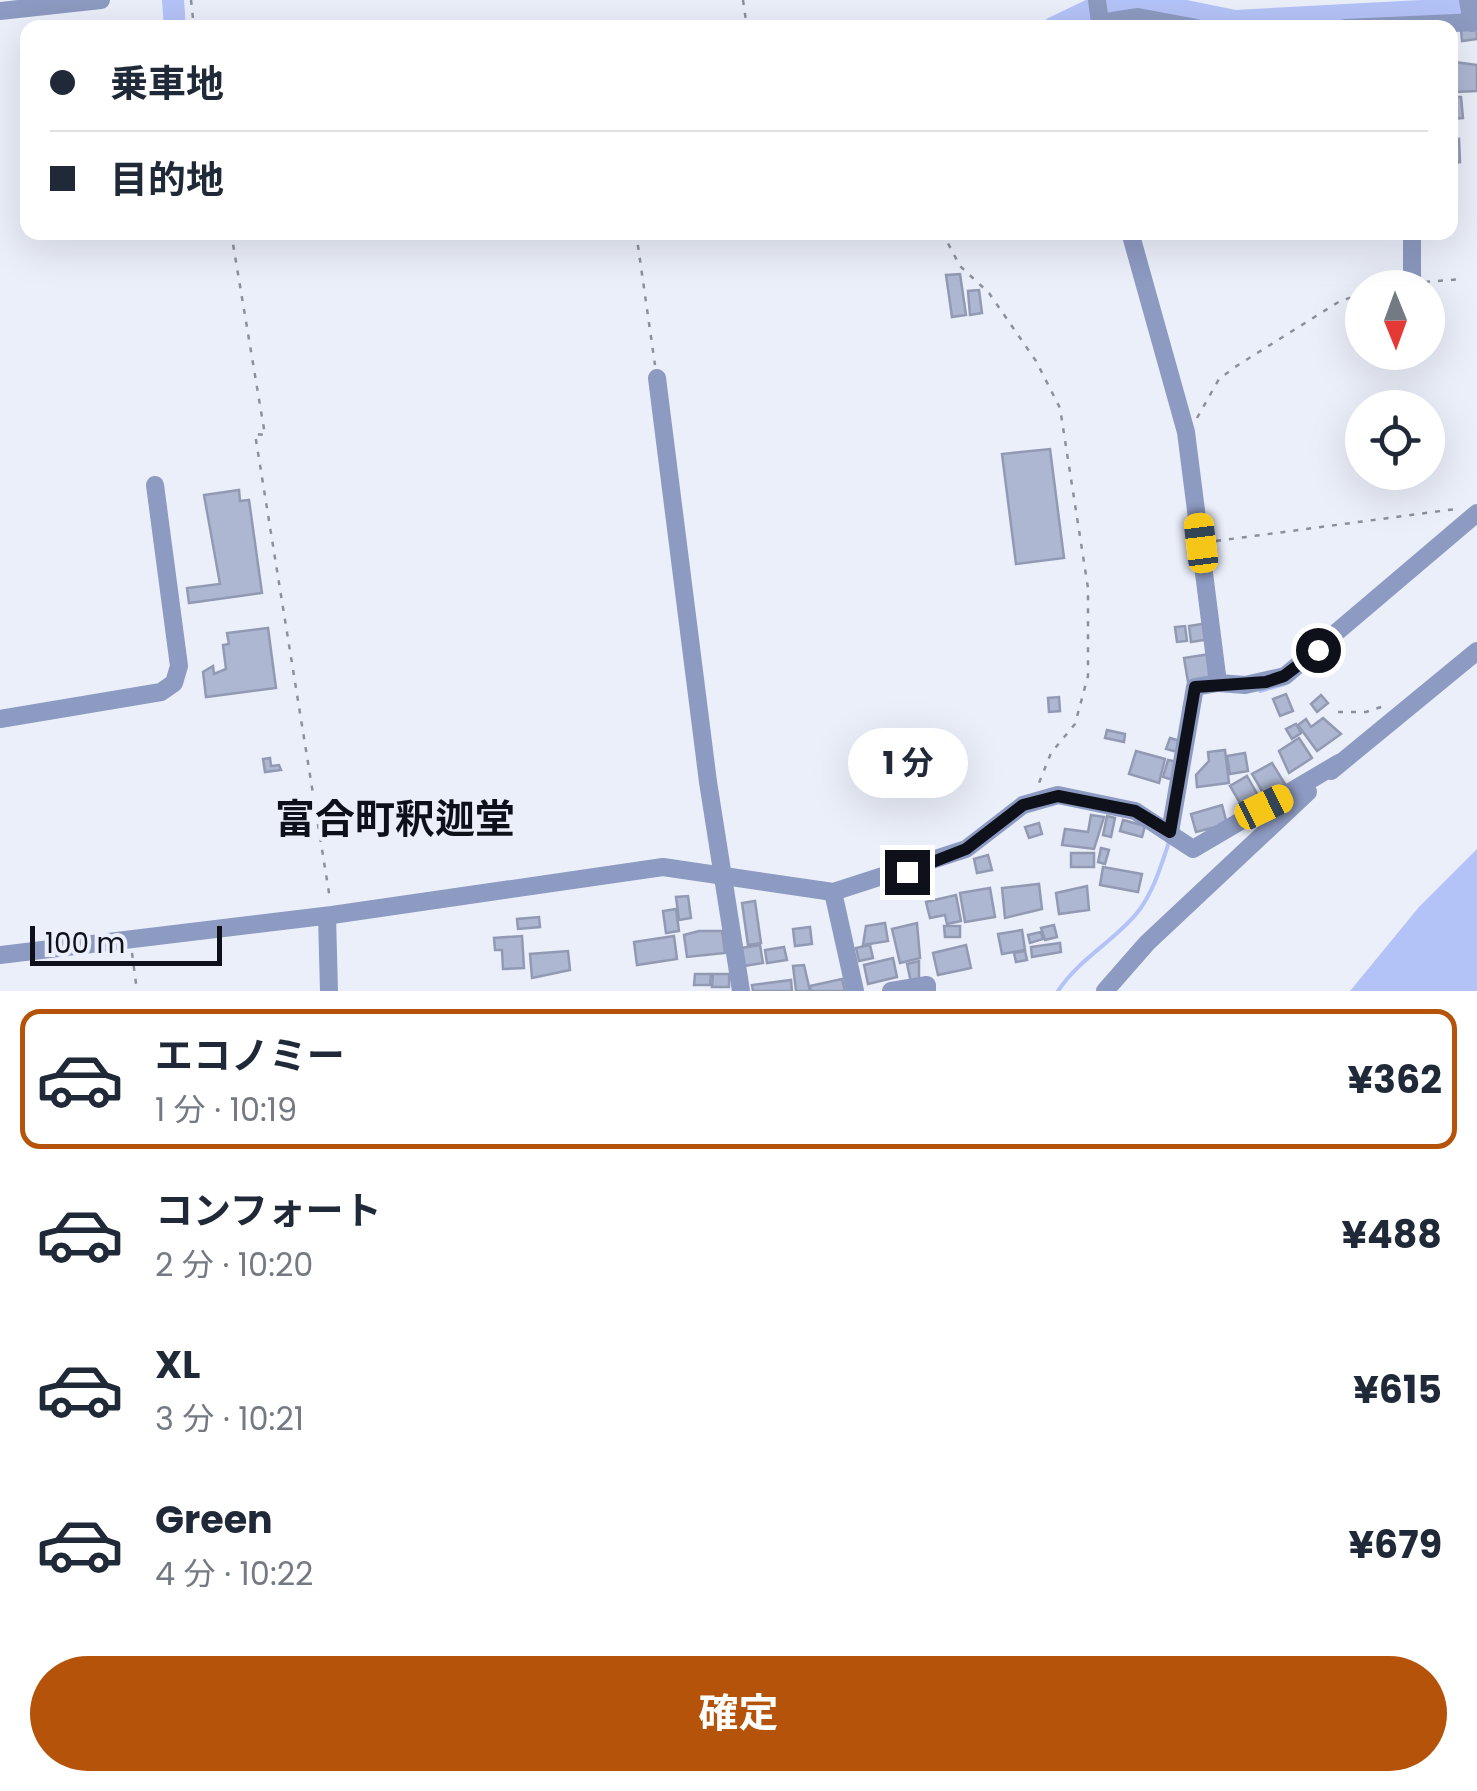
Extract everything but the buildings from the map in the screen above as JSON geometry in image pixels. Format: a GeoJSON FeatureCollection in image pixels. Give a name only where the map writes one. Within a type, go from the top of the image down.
{"type":"FeatureCollection","features":[{"type":"Feature","properties":{"kind":"street"},"geometry":{"type":"LineString","coordinates":[[0,11],[101,0]]}},
{"type":"Feature","properties":{"kind":"street"},"geometry":{"type":"LineString","coordinates":[[1468,0],[1474,22]]}},
{"type":"Feature","properties":{"kind":"street"},"geometry":{"type":"LineString","coordinates":[[1119,20],[1154,20]]}},
{"type":"Feature","properties":{"kind":"street"},"geometry":{"type":"LineString","coordinates":[[1132,240],[1185,429],[1218,683]]}},
{"type":"Feature","properties":{"kind":"street"},"geometry":{"type":"LineString","coordinates":[[1412,240],[1412,270]]}},
{"type":"Feature","properties":{"kind":"street"},"geometry":{"type":"LineString","coordinates":[[657,378],[742,991]]}},
{"type":"Feature","properties":{"kind":"street"},"geometry":{"type":"LineString","coordinates":[[0,719],[162,692],[174,683],[179,666],[155,484]]}},
{"type":"Feature","properties":{"kind":"street"},"geometry":{"type":"LineString","coordinates":[[1173,834],[1193,736],[1195,687],[1285,681],[1468,510]]}},
{"type":"Feature","properties":{"kind":"street"},"geometry":{"type":"LineString","coordinates":[[1106,991],[1147,943],[1339,763],[1477,650]]}},
{"type":"Feature","properties":{"kind":"street"},"geometry":{"type":"LineString","coordinates":[[0,955],[330,916],[664,868],[833,892],[879,881],[966,849],[1023,805],[1058,796],[1084,797],[1135,811],[1193,849],[1339,763]]}},
{"type":"Feature","properties":{"kind":"street"},"geometry":{"type":"LineString","coordinates":[[833,892],[855,991]]}},
{"type":"Feature","properties":{"kind":"street"},"geometry":{"type":"LineString","coordinates":[[328,991],[330,916]]}},
{"type":"Feature","properties":{"kind":"street"},"geometry":{"type":"LineString","coordinates":[[891,991],[926,985],[928,991]]}},
{"type":"Feature","properties":{"kind":"path"},"geometry":{"type":"LineString","coordinates":[[232,240],[265,434],[256,434],[330,916]]}},
{"type":"Feature","properties":{"kind":"path"},"geometry":{"type":"LineString","coordinates":[[637,240],[657,378]]}},
{"type":"Feature","properties":{"kind":"path"},"geometry":{"type":"LineString","coordinates":[[946,240],[960,266],[989,292],[1036,361],[1060,408],[1088,588],[1088,676],[1075,724],[1045,768],[1038,802]]}},
{"type":"Feature","properties":{"kind":"path"},"geometry":{"type":"LineString","coordinates":[[1185,429],[1205,410],[1220,378],[1345,300]]}},
{"type":"Feature","properties":{"kind":"path"},"geometry":{"type":"LineString","coordinates":[[1201,543],[1468,510]]}},
{"type":"Feature","properties":{"kind":"path"},"geometry":{"type":"LineString","coordinates":[[130,941],[137,991]]}},
{"type":"Feature","properties":{"kind":"water"},"geometry":{"type":"Polygon","coordinates":[[[1477,849],[1477,991],[1350,991],[1419,907],[1477,849]]]}},
{"type":"Feature","properties":{"kind":"waterway"},"geometry":{"type":"LineString","coordinates":[[173,0],[174,20]]}},
{"type":"Feature","properties":{"kind":"waterway"},"geometry":{"type":"LineString","coordinates":[[1070,20],[1109,1],[1136,1],[1230,20]]}},
{"type":"Feature","properties":{"kind":"waterway"},"geometry":{"type":"LineString","coordinates":[[1254,20],[1477,8]]}},
{"type":"Feature","properties":{"kind":"waterway"},"geometry":{"type":"LineString","coordinates":[[1260,691],[1284,684]]}},
{"type":"Feature","properties":{"kind":"waterway"},"geometry":{"type":"LineString","coordinates":[[1058,991],[1143,905],[1169,842]]}},
{"type":"Feature","properties":{"kind":"district","name":"富合町釈迦堂"},"geometry":{"type":"Point","coordinates":[395,819]}},
{"type":"Feature","properties":{"kind":"route"},"geometry":{"type":"LineString","coordinates":[[907,872],[966,849],[1023,805],[1058,796],[1084,797],[1135,811],[1170,832],[1195,687],[1266,682],[1284,676],[1318,650]]}}]}
